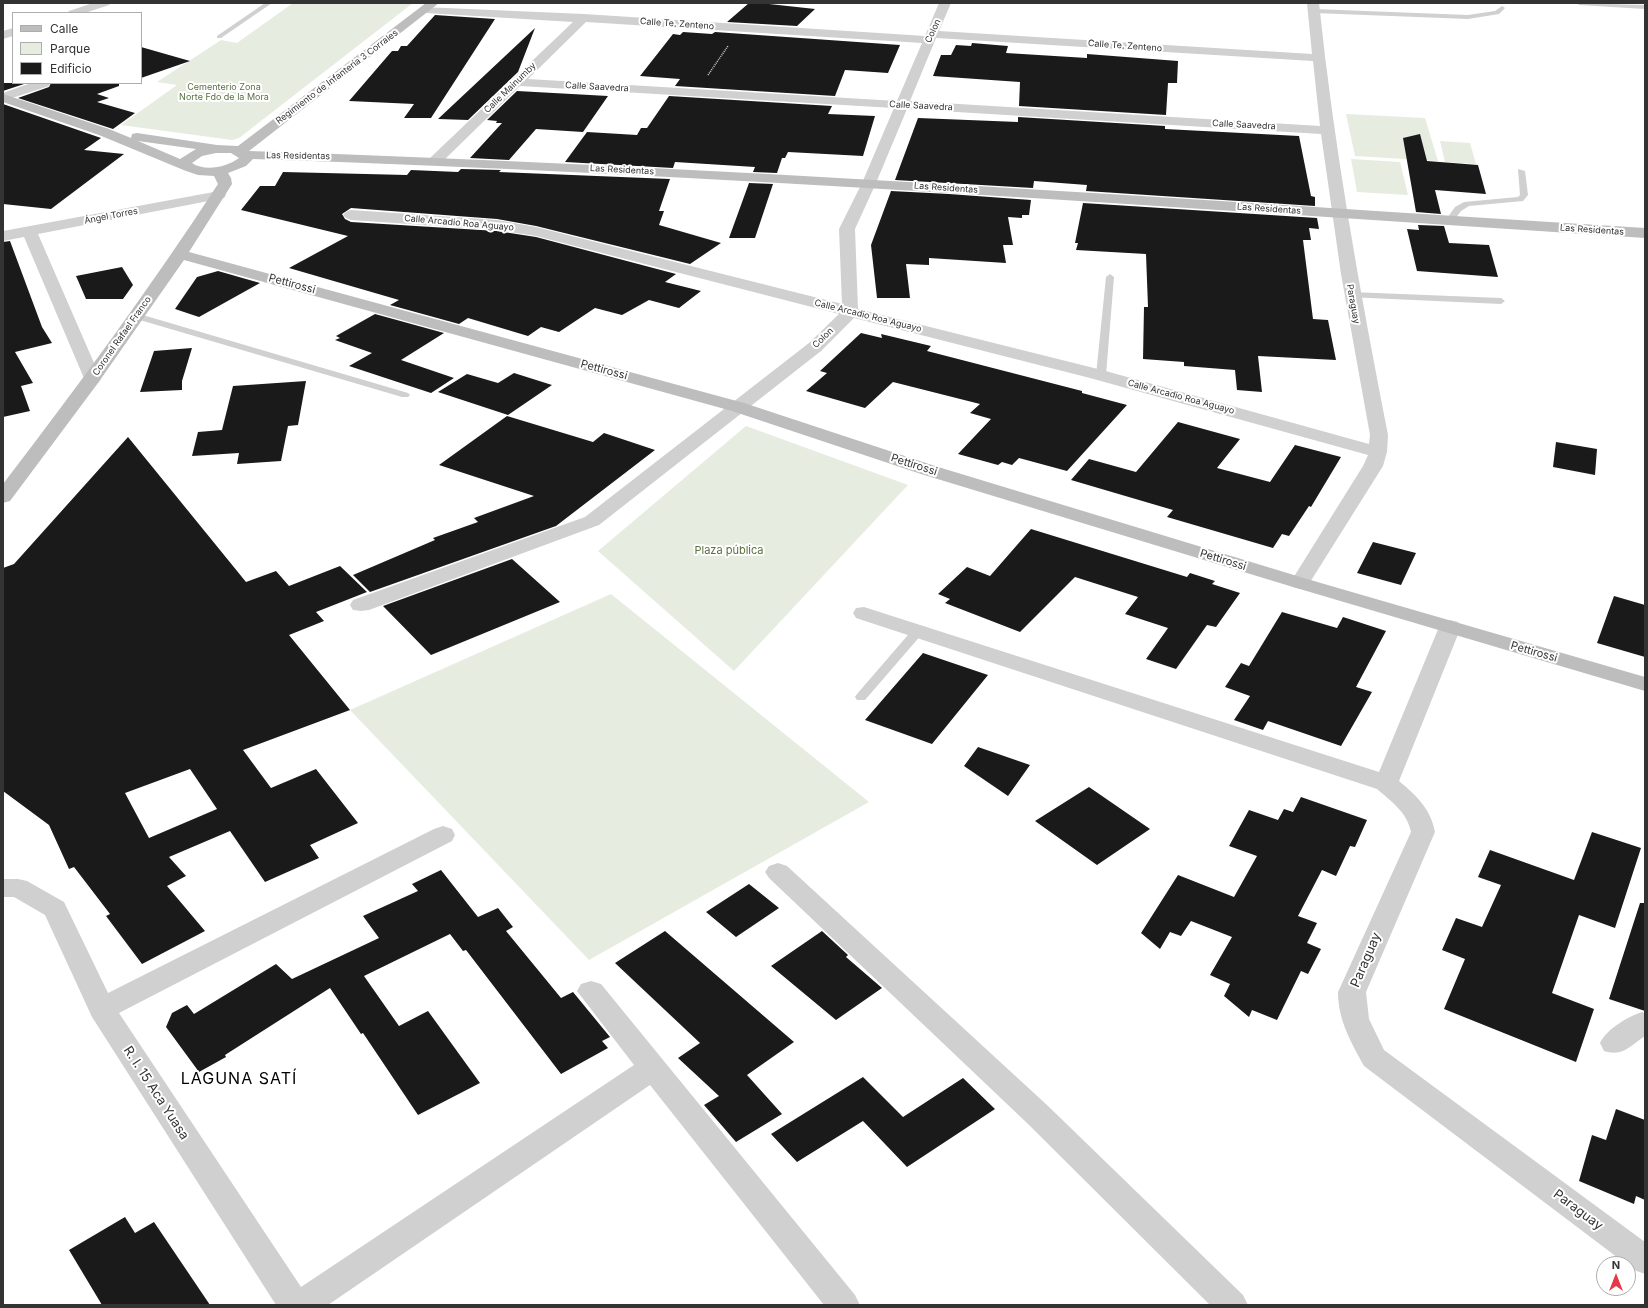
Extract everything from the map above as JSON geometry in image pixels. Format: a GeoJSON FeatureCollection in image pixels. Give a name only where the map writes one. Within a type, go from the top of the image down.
{"type":"FeatureCollection","features":[{"type":"Feature","properties":{"kind":"street"},"geometry":{"type":"LineString","coordinates":[[76,12],[105,3]]}},
{"type":"Feature","properties":{"kind":"street","name":"Colon"},"geometry":{"type":"LineString","coordinates":[[360,605],[592,520],[815,347],[850,312],[847,229],[869,183],[945,3]]}},
{"type":"Feature","properties":{"kind":"street","name":"Calle Te. Zenteno"},"geometry":{"type":"LineString","coordinates":[[430,6],[740,29],[930,37],[1318,58]]}},
{"type":"Feature","properties":{"kind":"street","name":"Regimiento de Infanteria 3 Corrales"},"geometry":{"type":"LineString","coordinates":[[218,171],[228,169],[246,159],[243,153],[430,6]]}},
{"type":"Feature","properties":{"kind":"street","name":"Paraguay"},"geometry":{"type":"LineString","coordinates":[[1300,583],[1373,466],[1378,452],[1379,435],[1351,295],[1340,214],[1326,130],[1314,7]]}},
{"type":"Feature","properties":{"kind":"street","name":"Calle Mainumby"},"geometry":{"type":"LineString","coordinates":[[436,160],[584,18]]}},
{"type":"Feature","properties":{"kind":"street","name":"Calle Saavedra"},"geometry":{"type":"LineString","coordinates":[[516,82],[1326,130]]}},
{"type":"Feature","properties":{"kind":"street"},"geometry":{"type":"LineString","coordinates":[[3,97],[41,84]]}},
{"type":"Feature","properties":{"kind":"street"},"geometry":{"type":"LineString","coordinates":[[3,97],[104,132],[188,167],[200,171],[218,171]]}},
{"type":"Feature","properties":{"kind":"street"},"geometry":{"type":"LineString","coordinates":[[104,132],[226,148]]}},
{"type":"Feature","properties":{"kind":"street"},"geometry":{"type":"LineString","coordinates":[[188,167],[185,164],[186,160],[190,156],[206,150],[226,148]]}},
{"type":"Feature","properties":{"kind":"street","name":"Las Residentas"},"geometry":{"type":"LineString","coordinates":[[226,148],[243,153],[436,160],[869,183],[1645,233]]}},
{"type":"Feature","properties":{"kind":"street","name":"Coronel Rafael Franco"},"geometry":{"type":"LineString","coordinates":[[3,497],[92,379],[180,254],[219,195],[225,184],[224,178],[218,171]]}},
{"type":"Feature","properties":{"kind":"street","name":"Ángel Torres"},"geometry":{"type":"LineString","coordinates":[[3,236],[219,195]]}},
{"type":"Feature","properties":{"kind":"street","name":"Calle Arcadio Roa Aguayo"},"geometry":{"type":"LineString","coordinates":[[351,215],[517,228],[1101,375],[1378,452]]}},
{"type":"Feature","properties":{"kind":"street"},"geometry":{"type":"LineString","coordinates":[[29,231],[92,379]]}},
{"type":"Feature","properties":{"kind":"street","name":"Pettirossi"},"geometry":{"type":"LineString","coordinates":[[180,254],[738,407],[928,470],[1300,583],[1645,684]]}},
{"type":"Feature","properties":{"kind":"street"},"geometry":{"type":"LineString","coordinates":[[864,613],[1386,783],[1450,627]]}},
{"type":"Feature","properties":{"kind":"street","name":"Paraguay"},"geometry":{"type":"LineString","coordinates":[[1386,783],[1414,807],[1422,821],[1423,832],[1352,992],[1352,1006],[1356,1025],[1374,1058],[1645,1260]]}},
{"type":"Feature","properties":{"kind":"street"},"geometry":{"type":"LineString","coordinates":[[102,1009],[443,835]]}},
{"type":"Feature","properties":{"kind":"street"},"geometry":{"type":"LineString","coordinates":[[778,872],[1037,1114],[1232,1305]]}},
{"type":"Feature","properties":{"kind":"street","name":"R. I. 15 Aca Yuasa"},"geometry":{"type":"LineString","coordinates":[[11,888],[55,909],[102,1009],[294,1305]]}},
{"type":"Feature","properties":{"kind":"street"},"geometry":{"type":"LineString","coordinates":[[591,991],[844,1305]]}},
{"type":"Feature","properties":{"kind":"street"},"geometry":{"type":"LineString","coordinates":[[1614,1043],[1642,1023],[1645,1024]]}},
{"type":"Feature","properties":{"kind":"street"},"geometry":{"type":"LineString","coordinates":[[301,1305],[652,1068]]}},
{"type":"Feature","properties":{"kind":"lane"},"geometry":{"type":"LineString","coordinates":[[219,37],[269,3]]}},
{"type":"Feature","properties":{"kind":"lane"},"geometry":{"type":"LineString","coordinates":[[1579,3],[1645,7]]}},
{"type":"Feature","properties":{"kind":"lane"},"geometry":{"type":"LineString","coordinates":[[1314,7],[1468,17],[1497,13],[1502,8]]}},
{"type":"Feature","properties":{"kind":"lane"},"geometry":{"type":"LineString","coordinates":[[1450,221],[1458,209],[1467,204],[1520,199],[1524,195],[1521,171]]}},
{"type":"Feature","properties":{"kind":"lane"},"geometry":{"type":"LineString","coordinates":[[1101,375],[1110,277]]}},
{"type":"Feature","properties":{"kind":"lane"},"geometry":{"type":"LineString","coordinates":[[1351,295],[1502,302]]}},
{"type":"Feature","properties":{"kind":"lane"},"geometry":{"type":"LineString","coordinates":[[136,316],[405,395]]}},
{"type":"Feature","properties":{"kind":"lane"},"geometry":{"type":"LineString","coordinates":[[861,697],[918,630]]}},
{"type":"Feature","properties":{"kind":"path"},"geometry":{"type":"LineString","coordinates":[[696,93],[740,29]]}},
{"type":"Feature","properties":{"kind":"green space","name":"Cementerio Zona Norte Fdo de la Mora"},"geometry":{"type":"Polygon","coordinates":[[[293,3],[413,3],[239,138],[232,140],[121,125],[177,85],[157,82],[221,40],[237,43],[293,3]]]}},
{"type":"Feature","properties":{"kind":"green space"},"geometry":{"type":"Polygon","coordinates":[[[1346,114],[1425,118],[1438,161],[1355,156],[1346,114]]]}},
{"type":"Feature","properties":{"kind":"green space"},"geometry":{"type":"Polygon","coordinates":[[[1440,141],[1470,143],[1476,164],[1445,162],[1440,141]]]}},
{"type":"Feature","properties":{"kind":"green space"},"geometry":{"type":"Polygon","coordinates":[[[1351,159],[1400,162],[1408,195],[1357,192],[1351,159]]]}},
{"type":"Feature","properties":{"kind":"green space","name":"Plaza pública"},"geometry":{"type":"Polygon","coordinates":[[[746,426],[908,485],[734,671],[598,551],[746,426]]]}},
{"type":"Feature","properties":{"kind":"green space"},"geometry":{"type":"Polygon","coordinates":[[[611,594],[869,802],[589,960],[350,710],[611,594]]]}},
{"type":"Feature","properties":{"kind":"building"},"geometry":{"type":"Polygon","coordinates":[[[749,3],[815,9],[797,26],[727,22],[749,3]]]}},
{"type":"Feature","properties":{"kind":"building"},"geometry":{"type":"Polygon","coordinates":[[[435,15],[495,19],[431,118],[404,118],[414,104],[349,101],[392,51],[398,51],[401,46],[407,46],[435,15]]]}},
{"type":"Feature","properties":{"kind":"building"},"geometry":{"type":"Polygon","coordinates":[[[535,28],[518,72],[468,120],[438,119],[535,28]]]}},
{"type":"Feature","properties":{"kind":"building"},"geometry":{"type":"Polygon","coordinates":[[[683,32],[712,34],[715,32],[900,45],[888,73],[845,70],[835,96],[675,86],[680,79],[640,76],[673,34],[680,35],[683,32]]]}},
{"type":"Feature","properties":{"kind":"building"},"geometry":{"type":"Polygon","coordinates":[[[972,43],[1008,46],[1006,53],[1087,58],[1087,54],[1178,61],[1177,83],[1168,83],[1166,115],[1019,106],[1020,82],[933,76],[941,55],[951,55],[956,45],[971,46],[972,43]]]}},
{"type":"Feature","properties":{"kind":"building"},"geometry":{"type":"Polygon","coordinates":[[[142,47],[190,61],[142,78],[142,47]]]}},
{"type":"Feature","properties":{"kind":"building"},"geometry":{"type":"Polygon","coordinates":[[[3,83],[24,84],[3,91],[3,83]]]}},
{"type":"Feature","properties":{"kind":"building"},"geometry":{"type":"Polygon","coordinates":[[[50,84],[119,84],[119,86],[97,94],[109,98],[97,102],[135,113],[113,129],[18,98],[49,87],[50,84]]]}},
{"type":"Feature","properties":{"kind":"building"},"geometry":{"type":"Polygon","coordinates":[[[517,91],[608,96],[583,132],[536,129],[509,160],[470,158],[502,123],[487,120],[517,91]]]}},
{"type":"Feature","properties":{"kind":"building"},"geometry":{"type":"Polygon","coordinates":[[[669,96],[832,106],[828,114],[875,116],[863,156],[788,152],[785,158],[782,158],[777,173],[753,172],[755,167],[675,162],[673,168],[565,162],[587,132],[637,135],[641,128],[647,128],[669,96]]]}},
{"type":"Feature","properties":{"kind":"building"},"geometry":{"type":"Polygon","coordinates":[[[3,104],[101,138],[84,150],[124,154],[51,209],[3,204],[3,104]]]}},
{"type":"Feature","properties":{"kind":"building"},"geometry":{"type":"Polygon","coordinates":[[[1018,117],[1165,126],[1165,129],[1299,136],[1311,196],[1315,197],[1315,206],[1086,191],[1087,185],[1034,181],[1033,188],[895,180],[918,118],[1018,122],[1018,117]]]}},
{"type":"Feature","properties":{"kind":"building"},"geometry":{"type":"Polygon","coordinates":[[[1420,134],[1427,161],[1478,165],[1486,194],[1435,190],[1441,214],[1416,212],[1403,138],[1420,134]]]}},
{"type":"Feature","properties":{"kind":"building"},"geometry":{"type":"Polygon","coordinates":[[[461,169],[670,179],[659,211],[664,211],[659,225],[721,243],[690,264],[536,226],[497,219],[351,208],[342,214],[345,219],[351,222],[497,231],[536,237],[676,274],[665,282],[701,291],[679,308],[649,300],[622,315],[595,308],[559,332],[541,327],[528,336],[468,318],[459,324],[390,305],[399,300],[289,268],[348,236],[241,210],[260,186],[275,186],[283,172],[407,175],[411,170],[458,172],[461,169]]]}},
{"type":"Feature","properties":{"kind":"building"},"geometry":{"type":"Polygon","coordinates":[[[749,183],[773,184],[755,238],[729,238],[749,183]]]}},
{"type":"Feature","properties":{"kind":"building"},"geometry":{"type":"Polygon","coordinates":[[[891,191],[1031,200],[1029,215],[1022,215],[1022,218],[1008,217],[1013,245],[1003,245],[1006,263],[929,258],[929,265],[906,264],[910,298],[877,298],[871,245],[891,191]]]}},
{"type":"Feature","properties":{"kind":"building"},"geometry":{"type":"Polygon","coordinates":[[[1083,203],[1317,218],[1319,229],[1309,228],[1311,240],[1303,240],[1313,319],[1328,320],[1336,360],[1258,356],[1262,392],[1237,390],[1235,370],[1184,366],[1184,362],[1143,359],[1144,307],[1148,307],[1146,254],[1076,250],[1078,243],[1075,243],[1083,203]]]}},
{"type":"Feature","properties":{"kind":"building"},"geometry":{"type":"Polygon","coordinates":[[[1418,225],[1444,226],[1449,243],[1489,245],[1498,277],[1417,271],[1407,229],[1419,230],[1418,225]]]}},
{"type":"Feature","properties":{"kind":"building"},"geometry":{"type":"Polygon","coordinates":[[[10,241],[42,327],[52,343],[15,352],[33,383],[21,386],[30,411],[3,417],[3,242],[10,241]]]}},
{"type":"Feature","properties":{"kind":"building"},"geometry":{"type":"Polygon","coordinates":[[[122,267],[133,285],[123,299],[86,299],[76,276],[122,267]]]}},
{"type":"Feature","properties":{"kind":"building"},"geometry":{"type":"Polygon","coordinates":[[[218,271],[260,283],[199,317],[175,309],[197,277],[218,271]]]}},
{"type":"Feature","properties":{"kind":"building"},"geometry":{"type":"Polygon","coordinates":[[[375,314],[444,333],[401,360],[454,378],[431,393],[349,366],[372,353],[335,340],[340,338],[336,336],[375,314]]]}},
{"type":"Feature","properties":{"kind":"building"},"geometry":{"type":"Polygon","coordinates":[[[861,333],[882,338],[881,334],[931,346],[927,351],[1082,391],[1082,393],[1127,405],[1067,471],[1019,458],[1012,465],[1002,462],[998,465],[958,454],[991,419],[970,413],[980,404],[893,382],[865,408],[806,391],[827,373],[820,371],[861,333]]]}},
{"type":"Feature","properties":{"kind":"building"},"geometry":{"type":"Polygon","coordinates":[[[192,348],[182,381],[182,390],[140,392],[154,351],[192,348]]]}},
{"type":"Feature","properties":{"kind":"building"},"geometry":{"type":"Polygon","coordinates":[[[514,373],[552,385],[508,415],[438,392],[467,374],[498,383],[514,373]]]}},
{"type":"Feature","properties":{"kind":"building"},"geometry":{"type":"Polygon","coordinates":[[[306,381],[298,425],[288,426],[281,461],[237,464],[239,453],[192,456],[198,432],[222,430],[233,386],[306,381]]]}},
{"type":"Feature","properties":{"kind":"building"},"geometry":{"type":"Polygon","coordinates":[[[507,416],[593,442],[604,433],[655,450],[556,526],[370,592],[353,575],[435,540],[433,538],[478,522],[474,518],[534,496],[439,465],[507,416]]]}},
{"type":"Feature","properties":{"kind":"building"},"geometry":{"type":"Polygon","coordinates":[[[1178,422],[1240,439],[1217,468],[1270,482],[1295,445],[1341,457],[1311,507],[1309,506],[1289,536],[1282,534],[1273,548],[1167,517],[1173,510],[1071,480],[1089,459],[1136,472],[1178,422]]]}},
{"type":"Feature","properties":{"kind":"building"},"geometry":{"type":"Polygon","coordinates":[[[128,437],[246,582],[276,571],[289,586],[340,566],[367,592],[316,612],[324,621],[289,635],[350,710],[243,750],[271,788],[316,769],[358,823],[310,845],[319,858],[265,882],[230,831],[169,857],[186,876],[167,886],[205,931],[142,964],[106,916],[110,914],[74,867],[69,869],[49,825],[3,791],[3,568],[14,564],[128,437]],[[190,769],[125,793],[149,838],[217,809],[190,769]]]}},
{"type":"Feature","properties":{"kind":"building"},"geometry":{"type":"Polygon","coordinates":[[[1556,442],[1597,449],[1595,475],[1553,467],[1556,442]]]}},
{"type":"Feature","properties":{"kind":"building"},"geometry":{"type":"Polygon","coordinates":[[[1031,529],[1187,577],[1190,573],[1215,581],[1212,584],[1240,593],[1216,627],[1207,625],[1176,669],[1146,659],[1168,628],[1125,614],[1138,597],[1075,577],[1020,632],[945,603],[950,599],[938,594],[967,567],[990,576],[1031,529]]]}},
{"type":"Feature","properties":{"kind":"building"},"geometry":{"type":"Polygon","coordinates":[[[1373,542],[1416,553],[1401,585],[1357,573],[1373,542]]]}},
{"type":"Feature","properties":{"kind":"building"},"geometry":{"type":"Polygon","coordinates":[[[512,559],[560,602],[431,655],[383,606],[512,559]]]}},
{"type":"Feature","properties":{"kind":"building"},"geometry":{"type":"Polygon","coordinates":[[[1614,596],[1645,605],[1645,657],[1597,643],[1614,596]]]}},
{"type":"Feature","properties":{"kind":"building"},"geometry":{"type":"Polygon","coordinates":[[[1282,612],[1337,628],[1343,617],[1386,631],[1356,687],[1372,692],[1341,746],[1268,721],[1263,730],[1234,720],[1250,696],[1225,687],[1241,663],[1249,666],[1282,612]]]}},
{"type":"Feature","properties":{"kind":"building"},"geometry":{"type":"Polygon","coordinates":[[[923,653],[988,675],[932,744],[865,720],[923,653]]]}},
{"type":"Feature","properties":{"kind":"building"},"geometry":{"type":"Polygon","coordinates":[[[978,747],[1030,765],[1008,796],[964,766],[978,747]]]}},
{"type":"Feature","properties":{"kind":"building"},"geometry":{"type":"Polygon","coordinates":[[[1089,787],[1150,829],[1097,865],[1035,821],[1089,787]]]}},
{"type":"Feature","properties":{"kind":"building"},"geometry":{"type":"Polygon","coordinates":[[[1301,797],[1367,820],[1355,847],[1350,846],[1336,876],[1322,870],[1298,916],[1317,923],[1307,943],[1321,949],[1308,974],[1301,971],[1277,1020],[1252,1010],[1249,1017],[1224,996],[1230,984],[1210,975],[1232,937],[1191,921],[1181,936],[1170,932],[1160,949],[1141,933],[1178,875],[1234,897],[1257,856],[1229,846],[1249,810],[1278,820],[1284,809],[1293,812],[1301,797]]]}},
{"type":"Feature","properties":{"kind":"building"},"geometry":{"type":"Polygon","coordinates":[[[1592,832],[1641,848],[1615,928],[1579,915],[1552,993],[1594,1009],[1576,1062],[1444,1009],[1465,959],[1442,950],[1456,918],[1482,927],[1501,885],[1478,877],[1490,850],[1574,880],[1592,832]]]}},
{"type":"Feature","properties":{"kind":"building"},"geometry":{"type":"Polygon","coordinates":[[[441,870],[478,917],[498,908],[513,927],[506,931],[561,998],[573,992],[610,1037],[602,1041],[608,1048],[561,1074],[466,950],[463,951],[450,934],[364,976],[399,1026],[428,1011],[480,1083],[418,1115],[363,1033],[361,1034],[330,988],[225,1055],[226,1057],[199,1072],[166,1027],[172,1013],[187,1005],[194,1014],[276,964],[292,979],[379,938],[363,916],[418,891],[412,884],[441,870]]]}},
{"type":"Feature","properties":{"kind":"building"},"geometry":{"type":"Polygon","coordinates":[[[749,884],[779,908],[736,937],[706,912],[749,884]]]}},
{"type":"Feature","properties":{"kind":"building"},"geometry":{"type":"Polygon","coordinates":[[[1640,903],[1645,903],[1645,1011],[1609,999],[1640,903]]]}},
{"type":"Feature","properties":{"kind":"building"},"geometry":{"type":"Polygon","coordinates":[[[665,931],[794,1042],[747,1075],[782,1114],[736,1142],[704,1105],[719,1096],[678,1058],[700,1043],[615,963],[665,931]]]}},
{"type":"Feature","properties":{"kind":"building"},"geometry":{"type":"Polygon","coordinates":[[[822,931],[848,955],[846,957],[882,988],[836,1020],[771,966],[822,931]]]}},
{"type":"Feature","properties":{"kind":"building"},"geometry":{"type":"Polygon","coordinates":[[[863,1077],[903,1117],[963,1078],[995,1109],[907,1167],[863,1121],[797,1162],[771,1134],[863,1077]]]}},
{"type":"Feature","properties":{"kind":"building"},"geometry":{"type":"Polygon","coordinates":[[[1616,1109],[1645,1120],[1645,1200],[1636,1196],[1634,1204],[1579,1181],[1592,1135],[1606,1140],[1616,1109]]]}},
{"type":"Feature","properties":{"kind":"building"},"geometry":{"type":"Polygon","coordinates":[[[125,1217],[135,1233],[154,1222],[210,1305],[102,1305],[69,1250],[125,1217]]]}},
{"type":"Feature","properties":{"kind":"district","name":"LAGUNA SATÍ"},"geometry":{"type":"Point","coordinates":[239,1079]}}]}
